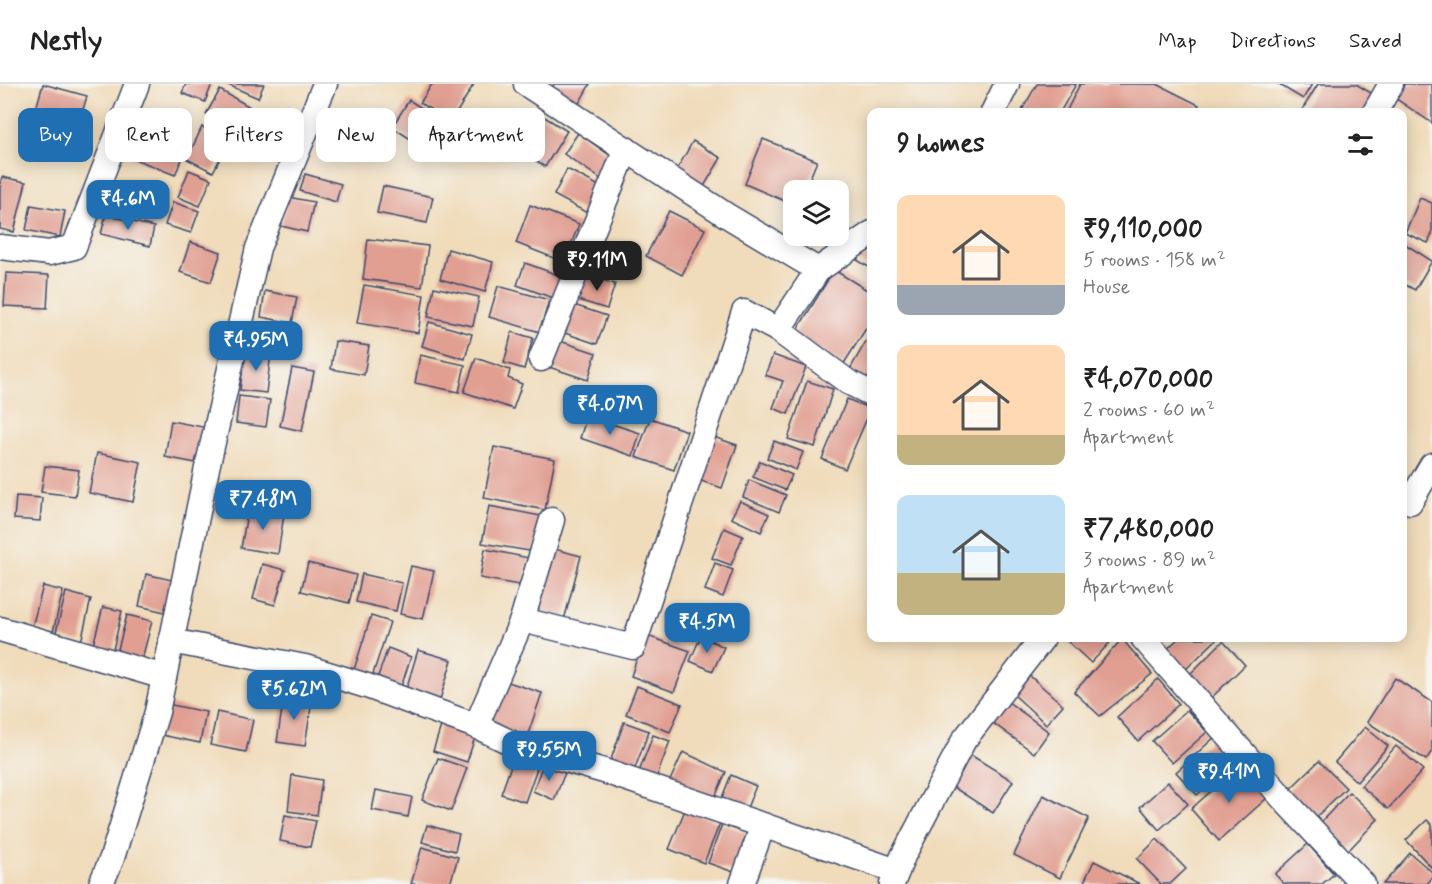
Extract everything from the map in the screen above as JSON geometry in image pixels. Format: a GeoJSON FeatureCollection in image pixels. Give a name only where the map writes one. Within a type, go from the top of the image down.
{"type":"FeatureCollection","features":[{"type":"Feature","properties":{"kind":"street"},"geometry":{"type":"LineString","coordinates":[[0,247],[49,253],[74,247],[137,84]]}},
{"type":"Feature","properties":{"kind":"street"},"geometry":{"type":"LineString","coordinates":[[101,884],[112,858],[157,712],[207,468],[258,248],[325,84]]}},
{"type":"Feature","properties":{"kind":"street"},"geometry":{"type":"LineString","coordinates":[[526,84],[726,214],[818,270]]}},
{"type":"Feature","properties":{"kind":"street"},"geometry":{"type":"LineString","coordinates":[[995,108],[1007,84]]}},
{"type":"Feature","properties":{"kind":"street"},"geometry":{"type":"LineString","coordinates":[[1377,108],[1391,84]]}},
{"type":"Feature","properties":{"kind":"street"},"geometry":{"type":"LineString","coordinates":[[541,358],[627,149]]}},
{"type":"Feature","properties":{"kind":"street"},"geometry":{"type":"LineString","coordinates":[[778,330],[818,270],[867,236]]}},
{"type":"Feature","properties":{"kind":"street"},"geometry":{"type":"LineString","coordinates":[[522,620],[633,646],[744,312],[778,330],[848,382],[867,392]]}},
{"type":"Feature","properties":{"kind":"street"},"geometry":{"type":"LineString","coordinates":[[1410,502],[1432,465]]}},
{"type":"Feature","properties":{"kind":"street"},"geometry":{"type":"LineString","coordinates":[[476,726],[522,620],[552,520]]}},
{"type":"Feature","properties":{"kind":"street"},"geometry":{"type":"LineString","coordinates":[[0,629],[164,677]]}},
{"type":"Feature","properties":{"kind":"street"},"geometry":{"type":"LineString","coordinates":[[171,641],[305,667],[367,686],[476,726],[518,746],[604,771],[763,825],[894,878],[903,856],[964,740],[1040,642]]}},
{"type":"Feature","properties":{"kind":"street"},"geometry":{"type":"LineString","coordinates":[[1146,642],[1286,802],[1363,884]]}},
{"type":"Feature","properties":{"kind":"street"},"geometry":{"type":"LineString","coordinates":[[742,884],[763,825]]}},
{"type":"Feature","properties":{"kind":"building"},"geometry":{"type":"Polygon","coordinates":[[[43,84],[87,96],[83,108],[36,108],[43,84]]]}},
{"type":"Feature","properties":{"kind":"building"},"geometry":{"type":"Polygon","coordinates":[[[186,84],[212,84],[205,102],[182,93],[186,84]]]}},
{"type":"Feature","properties":{"kind":"building"},"geometry":{"type":"Polygon","coordinates":[[[226,84],[264,84],[258,98],[226,84]]]}},
{"type":"Feature","properties":{"kind":"building"},"geometry":{"type":"Polygon","coordinates":[[[432,84],[474,84],[459,108],[428,108],[420,103],[432,84]]]}},
{"type":"Feature","properties":{"kind":"building"},"geometry":{"type":"Polygon","coordinates":[[[554,84],[590,84],[578,105],[551,89],[554,84]]]}},
{"type":"Feature","properties":{"kind":"building"},"geometry":{"type":"Polygon","coordinates":[[[1037,84],[1076,84],[1062,108],[1023,108],[1037,84]]]}},
{"type":"Feature","properties":{"kind":"building"},"geometry":{"type":"Polygon","coordinates":[[[1080,84],[1157,84],[1199,105],[1197,108],[1068,108],[1080,84]]]}},
{"type":"Feature","properties":{"kind":"building"},"geometry":{"type":"Polygon","coordinates":[[[1278,84],[1312,84],[1303,99],[1278,84]]]}},
{"type":"Feature","properties":{"kind":"building"},"geometry":{"type":"Polygon","coordinates":[[[1318,84],[1356,84],[1376,96],[1368,108],[1303,108],[1318,84]]]}},
{"type":"Feature","properties":{"kind":"building"},"geometry":{"type":"Polygon","coordinates":[[[1404,84],[1432,84],[1432,123],[1395,98],[1404,84]]]}},
{"type":"Feature","properties":{"kind":"building"},"geometry":{"type":"Polygon","coordinates":[[[220,90],[252,108],[210,108],[220,90]]]}},
{"type":"Feature","properties":{"kind":"building"},"geometry":{"type":"Polygon","coordinates":[[[409,100],[421,108],[408,108],[408,137],[396,130],[396,121],[409,100]]]}},
{"type":"Feature","properties":{"kind":"building"},"geometry":{"type":"Polygon","coordinates":[[[545,117],[567,131],[545,167],[537,162],[545,162],[545,117]]]}},
{"type":"Feature","properties":{"kind":"building"},"geometry":{"type":"Polygon","coordinates":[[[202,127],[204,128],[204,162],[218,162],[213,172],[192,162],[192,148],[202,127]]]}},
{"type":"Feature","properties":{"kind":"building"},"geometry":{"type":"Polygon","coordinates":[[[578,133],[615,159],[601,179],[564,154],[578,133]]]}},
{"type":"Feature","properties":{"kind":"building"},"geometry":{"type":"Polygon","coordinates":[[[763,139],[817,161],[809,180],[783,180],[783,200],[745,184],[763,139]]]}},
{"type":"Feature","properties":{"kind":"building"},"geometry":{"type":"Polygon","coordinates":[[[693,141],[721,158],[703,188],[676,171],[693,141]]]}},
{"type":"Feature","properties":{"kind":"building"},"geometry":{"type":"Polygon","coordinates":[[[142,162],[181,162],[175,175],[142,162]]]}},
{"type":"Feature","properties":{"kind":"building"},"geometry":{"type":"Polygon","coordinates":[[[567,169],[605,189],[591,215],[554,195],[567,169]]]}},
{"type":"Feature","properties":{"kind":"building"},"geometry":{"type":"Polygon","coordinates":[[[189,170],[211,179],[200,206],[178,197],[189,170]]]}},
{"type":"Feature","properties":{"kind":"building"},"geometry":{"type":"Polygon","coordinates":[[[305,174],[341,184],[336,202],[300,191],[305,174]]]}},
{"type":"Feature","properties":{"kind":"building"},"geometry":{"type":"Polygon","coordinates":[[[2,177],[26,182],[14,232],[0,229],[2,177]]]}},
{"type":"Feature","properties":{"kind":"building"},"geometry":{"type":"Polygon","coordinates":[[[383,186],[433,197],[427,223],[377,213],[383,186]]]}},
{"type":"Feature","properties":{"kind":"building"},"geometry":{"type":"Polygon","coordinates":[[[288,197],[314,202],[307,232],[281,226],[288,197]]]}},
{"type":"Feature","properties":{"kind":"building"},"geometry":{"type":"Polygon","coordinates":[[[1420,198],[1432,203],[1432,234],[1428,243],[1407,234],[1407,228],[1420,198]]]}},
{"type":"Feature","properties":{"kind":"building"},"geometry":{"type":"Polygon","coordinates":[[[173,202],[199,211],[191,233],[165,225],[173,202]]]}},
{"type":"Feature","properties":{"kind":"building"},"geometry":{"type":"Polygon","coordinates":[[[31,205],[65,211],[60,237],[26,230],[31,205]]]}},
{"type":"Feature","properties":{"kind":"building"},"geometry":{"type":"Polygon","coordinates":[[[530,205],[579,224],[564,262],[516,243],[530,205]]]}},
{"type":"Feature","properties":{"kind":"building"},"geometry":{"type":"Polygon","coordinates":[[[669,211],[705,229],[682,275],[646,256],[669,211]]]}},
{"type":"Feature","properties":{"kind":"building"},"geometry":{"type":"Polygon","coordinates":[[[106,215],[154,227],[150,246],[101,234],[106,215]]]}},
{"type":"Feature","properties":{"kind":"building"},"geometry":{"type":"Polygon","coordinates":[[[368,239],[428,246],[422,287],[363,279],[368,239]]]}},
{"type":"Feature","properties":{"kind":"building"},"geometry":{"type":"Polygon","coordinates":[[[190,242],[221,252],[211,282],[180,272],[190,242]]]}},
{"type":"Feature","properties":{"kind":"building"},"geometry":{"type":"Polygon","coordinates":[[[867,242],[867,266],[857,260],[867,242]]]}},
{"type":"Feature","properties":{"kind":"building"},"geometry":{"type":"Polygon","coordinates":[[[1407,245],[1432,261],[1415,290],[1407,286],[1407,245]]]}},
{"type":"Feature","properties":{"kind":"building"},"geometry":{"type":"Polygon","coordinates":[[[448,249],[493,262],[485,292],[440,279],[448,249]]]}},
{"type":"Feature","properties":{"kind":"building"},"geometry":{"type":"Polygon","coordinates":[[[525,263],[561,276],[553,298],[517,285],[525,263]]]}},
{"type":"Feature","properties":{"kind":"building"},"geometry":{"type":"Polygon","coordinates":[[[834,270],[867,290],[867,327],[843,365],[794,335],[834,270]]]}},
{"type":"Feature","properties":{"kind":"building"},"geometry":{"type":"Polygon","coordinates":[[[6,273],[49,275],[47,308],[4,306],[6,273]]]}},
{"type":"Feature","properties":{"kind":"building"},"geometry":{"type":"Polygon","coordinates":[[[586,275],[615,284],[607,309],[578,300],[586,275]]]}},
{"type":"Feature","properties":{"kind":"building"},"geometry":{"type":"Polygon","coordinates":[[[364,285],[424,295],[418,333],[357,323],[364,285]]]}},
{"type":"Feature","properties":{"kind":"building"},"geometry":{"type":"Polygon","coordinates":[[[498,286],[549,300],[540,332],[489,317],[498,286]]]}},
{"type":"Feature","properties":{"kind":"building"},"geometry":{"type":"Polygon","coordinates":[[[434,287],[479,297],[473,326],[428,317],[434,287]]]}},
{"type":"Feature","properties":{"kind":"building"},"geometry":{"type":"Polygon","coordinates":[[[265,291],[297,297],[292,323],[261,317],[265,291]]]}},
{"type":"Feature","properties":{"kind":"building"},"geometry":{"type":"Polygon","coordinates":[[[568,303],[607,316],[597,344],[559,331],[568,303]]]}},
{"type":"Feature","properties":{"kind":"building"},"geometry":{"type":"Polygon","coordinates":[[[429,322],[472,334],[465,359],[422,346],[429,322]]]}},
{"type":"Feature","properties":{"kind":"building"},"geometry":{"type":"Polygon","coordinates":[[[512,332],[533,338],[524,369],[504,363],[512,332]]]}},
{"type":"Feature","properties":{"kind":"building"},"geometry":{"type":"Polygon","coordinates":[[[557,340],[596,353],[588,380],[549,367],[557,340]]]}},
{"type":"Feature","properties":{"kind":"building"},"geometry":{"type":"Polygon","coordinates":[[[867,340],[867,381],[849,371],[867,340]]]}},
{"type":"Feature","properties":{"kind":"building"},"geometry":{"type":"Polygon","coordinates":[[[335,341],[369,346],[364,375],[331,369],[335,341]]]}},
{"type":"Feature","properties":{"kind":"building"},"geometry":{"type":"Polygon","coordinates":[[[245,350],[271,353],[266,393],[240,390],[245,350]]]}},
{"type":"Feature","properties":{"kind":"building"},"geometry":{"type":"Polygon","coordinates":[[[420,355],[465,365],[459,392],[415,383],[420,355]]]}},
{"type":"Feature","properties":{"kind":"building"},"geometry":{"type":"Polygon","coordinates":[[[773,355],[806,367],[788,414],[773,408],[783,381],[765,375],[773,355]]]}},
{"type":"Feature","properties":{"kind":"building"},"geometry":{"type":"Polygon","coordinates":[[[476,358],[510,370],[508,378],[522,384],[513,409],[464,392],[476,358]]]}},
{"type":"Feature","properties":{"kind":"building"},"geometry":{"type":"Polygon","coordinates":[[[292,368],[314,372],[302,431],[280,426],[292,368]]]}},
{"type":"Feature","properties":{"kind":"building"},"geometry":{"type":"Polygon","coordinates":[[[807,381],[833,389],[815,447],[788,439],[807,381]]]}},
{"type":"Feature","properties":{"kind":"building"},"geometry":{"type":"Polygon","coordinates":[[[239,396],[270,400],[266,427],[236,423],[239,396]]]}},
{"type":"Feature","properties":{"kind":"building"},"geometry":{"type":"Polygon","coordinates":[[[847,399],[867,407],[867,418],[845,469],[822,459],[847,399]]]}},
{"type":"Feature","properties":{"kind":"building"},"geometry":{"type":"Polygon","coordinates":[[[587,416],[640,433],[633,456],[580,438],[587,416]]]}},
{"type":"Feature","properties":{"kind":"building"},"geometry":{"type":"Polygon","coordinates":[[[650,418],[687,431],[674,470],[636,457],[650,418]]]}},
{"type":"Feature","properties":{"kind":"building"},"geometry":{"type":"Polygon","coordinates":[[[171,421],[208,428],[201,464],[165,457],[171,421]]]}},
{"type":"Feature","properties":{"kind":"building"},"geometry":{"type":"Polygon","coordinates":[[[705,434],[737,445],[722,488],[690,477],[705,434]]]}},
{"type":"Feature","properties":{"kind":"building"},"geometry":{"type":"Polygon","coordinates":[[[774,441],[803,452],[796,470],[767,458],[774,441]]]}},
{"type":"Feature","properties":{"kind":"building"},"geometry":{"type":"Polygon","coordinates":[[[494,447],[555,459],[545,510],[484,498],[494,447]]]}},
{"type":"Feature","properties":{"kind":"building"},"geometry":{"type":"Polygon","coordinates":[[[97,453],[141,462],[133,502],[89,493],[97,453]]]}},
{"type":"Feature","properties":{"kind":"building"},"geometry":{"type":"Polygon","coordinates":[[[760,461],[792,475],[785,490],[753,477],[760,461]]]}},
{"type":"Feature","properties":{"kind":"building"},"geometry":{"type":"Polygon","coordinates":[[[45,466],[79,470],[75,496],[41,492],[45,466]]]}},
{"type":"Feature","properties":{"kind":"building"},"geometry":{"type":"Polygon","coordinates":[[[749,480],[786,495],[779,512],[743,497],[749,480]]]}},
{"type":"Feature","properties":{"kind":"building"},"geometry":{"type":"Polygon","coordinates":[[[16,496],[42,498],[40,521],[14,519],[16,496]]]}},
{"type":"Feature","properties":{"kind":"building"},"geometry":{"type":"Polygon","coordinates":[[[740,501],[769,514],[761,532],[731,518],[740,501]]]}},
{"type":"Feature","properties":{"kind":"building"},"geometry":{"type":"Polygon","coordinates":[[[489,506],[541,516],[535,552],[482,543],[489,506]]]}},
{"type":"Feature","properties":{"kind":"building"},"geometry":{"type":"Polygon","coordinates":[[[248,508],[284,514],[278,554],[241,548],[248,508]]]}},
{"type":"Feature","properties":{"kind":"building"},"geometry":{"type":"Polygon","coordinates":[[[724,528],[743,536],[731,565],[712,558],[724,528]]]}},
{"type":"Feature","properties":{"kind":"building"},"geometry":{"type":"Polygon","coordinates":[[[547,547],[581,556],[563,624],[529,615],[547,547]]]}},
{"type":"Feature","properties":{"kind":"building"},"geometry":{"type":"Polygon","coordinates":[[[485,549],[529,558],[524,586],[480,578],[485,549]]]}},
{"type":"Feature","properties":{"kind":"building"},"geometry":{"type":"Polygon","coordinates":[[[308,563],[356,575],[349,603],[301,591],[308,563]]]}},
{"type":"Feature","properties":{"kind":"building"},"geometry":{"type":"Polygon","coordinates":[[[715,563],[733,570],[723,597],[705,590],[715,563]]]}},
{"type":"Feature","properties":{"kind":"building"},"geometry":{"type":"Polygon","coordinates":[[[262,564],[285,570],[275,605],[253,599],[262,564]]]}},
{"type":"Feature","properties":{"kind":"building"},"geometry":{"type":"Polygon","coordinates":[[[411,566],[434,571],[423,619],[400,614],[411,566]]]}},
{"type":"Feature","properties":{"kind":"building"},"geometry":{"type":"Polygon","coordinates":[[[146,574],[176,581],[169,613],[139,606],[146,574]]]}},
{"type":"Feature","properties":{"kind":"building"},"geometry":{"type":"Polygon","coordinates":[[[362,574],[402,583],[396,611],[356,602],[362,574]]]}},
{"type":"Feature","properties":{"kind":"building"},"geometry":{"type":"Polygon","coordinates":[[[43,586],[63,591],[53,632],[32,627],[43,586]]]}},
{"type":"Feature","properties":{"kind":"building"},"geometry":{"type":"Polygon","coordinates":[[[66,592],[91,599],[81,642],[55,636],[66,592]]]}},
{"type":"Feature","properties":{"kind":"building"},"geometry":{"type":"Polygon","coordinates":[[[103,607],[122,611],[112,654],[92,649],[103,607]]]}},
{"type":"Feature","properties":{"kind":"building"},"geometry":{"type":"Polygon","coordinates":[[[127,615],[152,621],[141,663],[116,657],[127,615]]]}},
{"type":"Feature","properties":{"kind":"building"},"geometry":{"type":"Polygon","coordinates":[[[371,616],[390,622],[370,683],[352,676],[371,616]]]}},
{"type":"Feature","properties":{"kind":"building"},"geometry":{"type":"Polygon","coordinates":[[[645,635],[690,651],[674,692],[631,676],[645,635]]]}},
{"type":"Feature","properties":{"kind":"building"},"geometry":{"type":"Polygon","coordinates":[[[701,636],[724,647],[713,671],[690,661],[701,636]]]}},
{"type":"Feature","properties":{"kind":"building"},"geometry":{"type":"Polygon","coordinates":[[[1068,642],[1110,642],[1091,663],[1068,642]]]}},
{"type":"Feature","properties":{"kind":"building"},"geometry":{"type":"Polygon","coordinates":[[[1119,642],[1125,642],[1152,674],[1100,716],[1074,692],[1119,642]]]}},
{"type":"Feature","properties":{"kind":"building"},"geometry":{"type":"Polygon","coordinates":[[[1175,642],[1214,642],[1185,670],[1165,651],[1175,642]]]}},
{"type":"Feature","properties":{"kind":"building"},"geometry":{"type":"Polygon","coordinates":[[[1222,642],[1245,665],[1208,701],[1186,678],[1222,642]]]}},
{"type":"Feature","properties":{"kind":"building"},"geometry":{"type":"Polygon","coordinates":[[[388,648],[411,657],[400,690],[376,682],[388,648]]]}},
{"type":"Feature","properties":{"kind":"building"},"geometry":{"type":"Polygon","coordinates":[[[418,650],[452,660],[439,703],[405,693],[418,650]]]}},
{"type":"Feature","properties":{"kind":"building"},"geometry":{"type":"Polygon","coordinates":[[[1030,676],[1063,705],[1046,724],[1013,694],[1030,676]]]}},
{"type":"Feature","properties":{"kind":"building"},"geometry":{"type":"Polygon","coordinates":[[[1395,678],[1432,702],[1432,751],[1426,760],[1367,722],[1395,678]]]}},
{"type":"Feature","properties":{"kind":"building"},"geometry":{"type":"Polygon","coordinates":[[[1158,679],[1179,704],[1138,741],[1117,717],[1158,679]]]}},
{"type":"Feature","properties":{"kind":"building"},"geometry":{"type":"Polygon","coordinates":[[[502,680],[542,693],[527,737],[488,724],[502,680]]]}},
{"type":"Feature","properties":{"kind":"building"},"geometry":{"type":"Polygon","coordinates":[[[637,686],[682,704],[670,732],[626,714],[637,686]]]}},
{"type":"Feature","properties":{"kind":"building"},"geometry":{"type":"Polygon","coordinates":[[[284,696],[312,700],[305,746],[277,742],[284,696]]]}},
{"type":"Feature","properties":{"kind":"building"},"geometry":{"type":"Polygon","coordinates":[[[1004,699],[1049,732],[1034,753],[989,720],[1004,699]]]}},
{"type":"Feature","properties":{"kind":"building"},"geometry":{"type":"Polygon","coordinates":[[[167,704],[206,712],[200,743],[161,735],[167,704]]]}},
{"type":"Feature","properties":{"kind":"building"},"geometry":{"type":"Polygon","coordinates":[[[1187,710],[1207,732],[1172,763],[1152,741],[1187,710]]]}},
{"type":"Feature","properties":{"kind":"building"},"geometry":{"type":"Polygon","coordinates":[[[217,712],[253,720],[246,752],[210,745],[217,712]]]}},
{"type":"Feature","properties":{"kind":"building"},"geometry":{"type":"Polygon","coordinates":[[[443,720],[477,731],[467,762],[433,751],[443,720]]]}},
{"type":"Feature","properties":{"kind":"building"},"geometry":{"type":"Polygon","coordinates":[[[624,722],[649,731],[632,776],[608,768],[624,722]]]}},
{"type":"Feature","properties":{"kind":"building"},"geometry":{"type":"Polygon","coordinates":[[[1365,727],[1388,746],[1357,782],[1335,762],[1365,727]]]}},
{"type":"Feature","properties":{"kind":"building"},"geometry":{"type":"Polygon","coordinates":[[[653,735],[670,741],[654,784],[637,777],[653,735]]]}},
{"type":"Feature","properties":{"kind":"building"},"geometry":{"type":"Polygon","coordinates":[[[1216,736],[1237,759],[1197,795],[1176,772],[1216,736]]]}},
{"type":"Feature","properties":{"kind":"building"},"geometry":{"type":"Polygon","coordinates":[[[1396,746],[1423,770],[1388,809],[1361,786],[1396,746]]]}},
{"type":"Feature","properties":{"kind":"building"},"geometry":{"type":"Polygon","coordinates":[[[683,752],[726,772],[712,804],[668,785],[683,752]]]}},
{"type":"Feature","properties":{"kind":"building"},"geometry":{"type":"Polygon","coordinates":[[[969,754],[1013,781],[993,813],[950,785],[969,754]]]}},
{"type":"Feature","properties":{"kind":"building"},"geometry":{"type":"Polygon","coordinates":[[[438,758],[467,768],[451,811],[422,800],[438,758]]]}},
{"type":"Feature","properties":{"kind":"building"},"geometry":{"type":"Polygon","coordinates":[[[513,760],[537,768],[525,802],[501,794],[513,760]]]}},
{"type":"Feature","properties":{"kind":"building"},"geometry":{"type":"Polygon","coordinates":[[[1319,761],[1346,788],[1315,818],[1288,791],[1319,761]]]}},
{"type":"Feature","properties":{"kind":"building"},"geometry":{"type":"Polygon","coordinates":[[[543,764],[565,773],[554,800],[533,791],[543,764]]]}},
{"type":"Feature","properties":{"kind":"building"},"geometry":{"type":"Polygon","coordinates":[[[1239,766],[1267,798],[1219,841],[1191,809],[1239,766]]]}},
{"type":"Feature","properties":{"kind":"building"},"geometry":{"type":"Polygon","coordinates":[[[292,775],[322,780],[317,815],[288,811],[292,775]]]}},
{"type":"Feature","properties":{"kind":"building"},"geometry":{"type":"Polygon","coordinates":[[[731,775],[756,786],[744,815],[719,805],[731,775]]]}},
{"type":"Feature","properties":{"kind":"building"},"geometry":{"type":"Polygon","coordinates":[[[1168,782],[1188,804],[1159,830],[1140,807],[1168,782]]]}},
{"type":"Feature","properties":{"kind":"building"},"geometry":{"type":"Polygon","coordinates":[[[376,790],[412,797],[408,817],[372,810],[376,790]]]}},
{"type":"Feature","properties":{"kind":"building"},"geometry":{"type":"Polygon","coordinates":[[[1349,792],[1378,819],[1348,851],[1319,824],[1349,792]]]}},
{"type":"Feature","properties":{"kind":"building"},"geometry":{"type":"Polygon","coordinates":[[[1043,795],[1089,818],[1060,878],[1014,855],[1043,795]]]}},
{"type":"Feature","properties":{"kind":"building"},"geometry":{"type":"Polygon","coordinates":[[[685,810],[720,823],[704,863],[669,849],[685,810]]]}},
{"type":"Feature","properties":{"kind":"building"},"geometry":{"type":"Polygon","coordinates":[[[285,815],[316,821],[310,847],[280,841],[285,815]]]}},
{"type":"Feature","properties":{"kind":"building"},"geometry":{"type":"Polygon","coordinates":[[[1427,820],[1432,825],[1432,868],[1406,840],[1427,820]]]}},
{"type":"Feature","properties":{"kind":"building"},"geometry":{"type":"Polygon","coordinates":[[[722,824],[755,836],[742,875],[708,863],[722,824]]]}},
{"type":"Feature","properties":{"kind":"building"},"geometry":{"type":"Polygon","coordinates":[[[427,825],[459,834],[455,851],[422,842],[427,825]]]}},
{"type":"Feature","properties":{"kind":"building"},"geometry":{"type":"Polygon","coordinates":[[[1157,839],[1186,869],[1170,884],[1161,884],[1137,859],[1157,839]]]}},
{"type":"Feature","properties":{"kind":"building"},"geometry":{"type":"Polygon","coordinates":[[[1308,844],[1334,874],[1322,884],[1284,884],[1275,874],[1308,844]]]}},
{"type":"Feature","properties":{"kind":"building"},"geometry":{"type":"Polygon","coordinates":[[[422,847],[458,857],[450,884],[411,884],[422,847]]]}},
{"type":"Feature","properties":{"kind":"building"},"geometry":{"type":"Polygon","coordinates":[[[1410,853],[1432,872],[1432,878],[1427,884],[1383,884],[1410,853]]]}},
{"type":"Feature","properties":{"kind":"building"},"geometry":{"type":"Polygon","coordinates":[[[1094,861],[1140,884],[1083,884],[1094,861]]]}}]}
